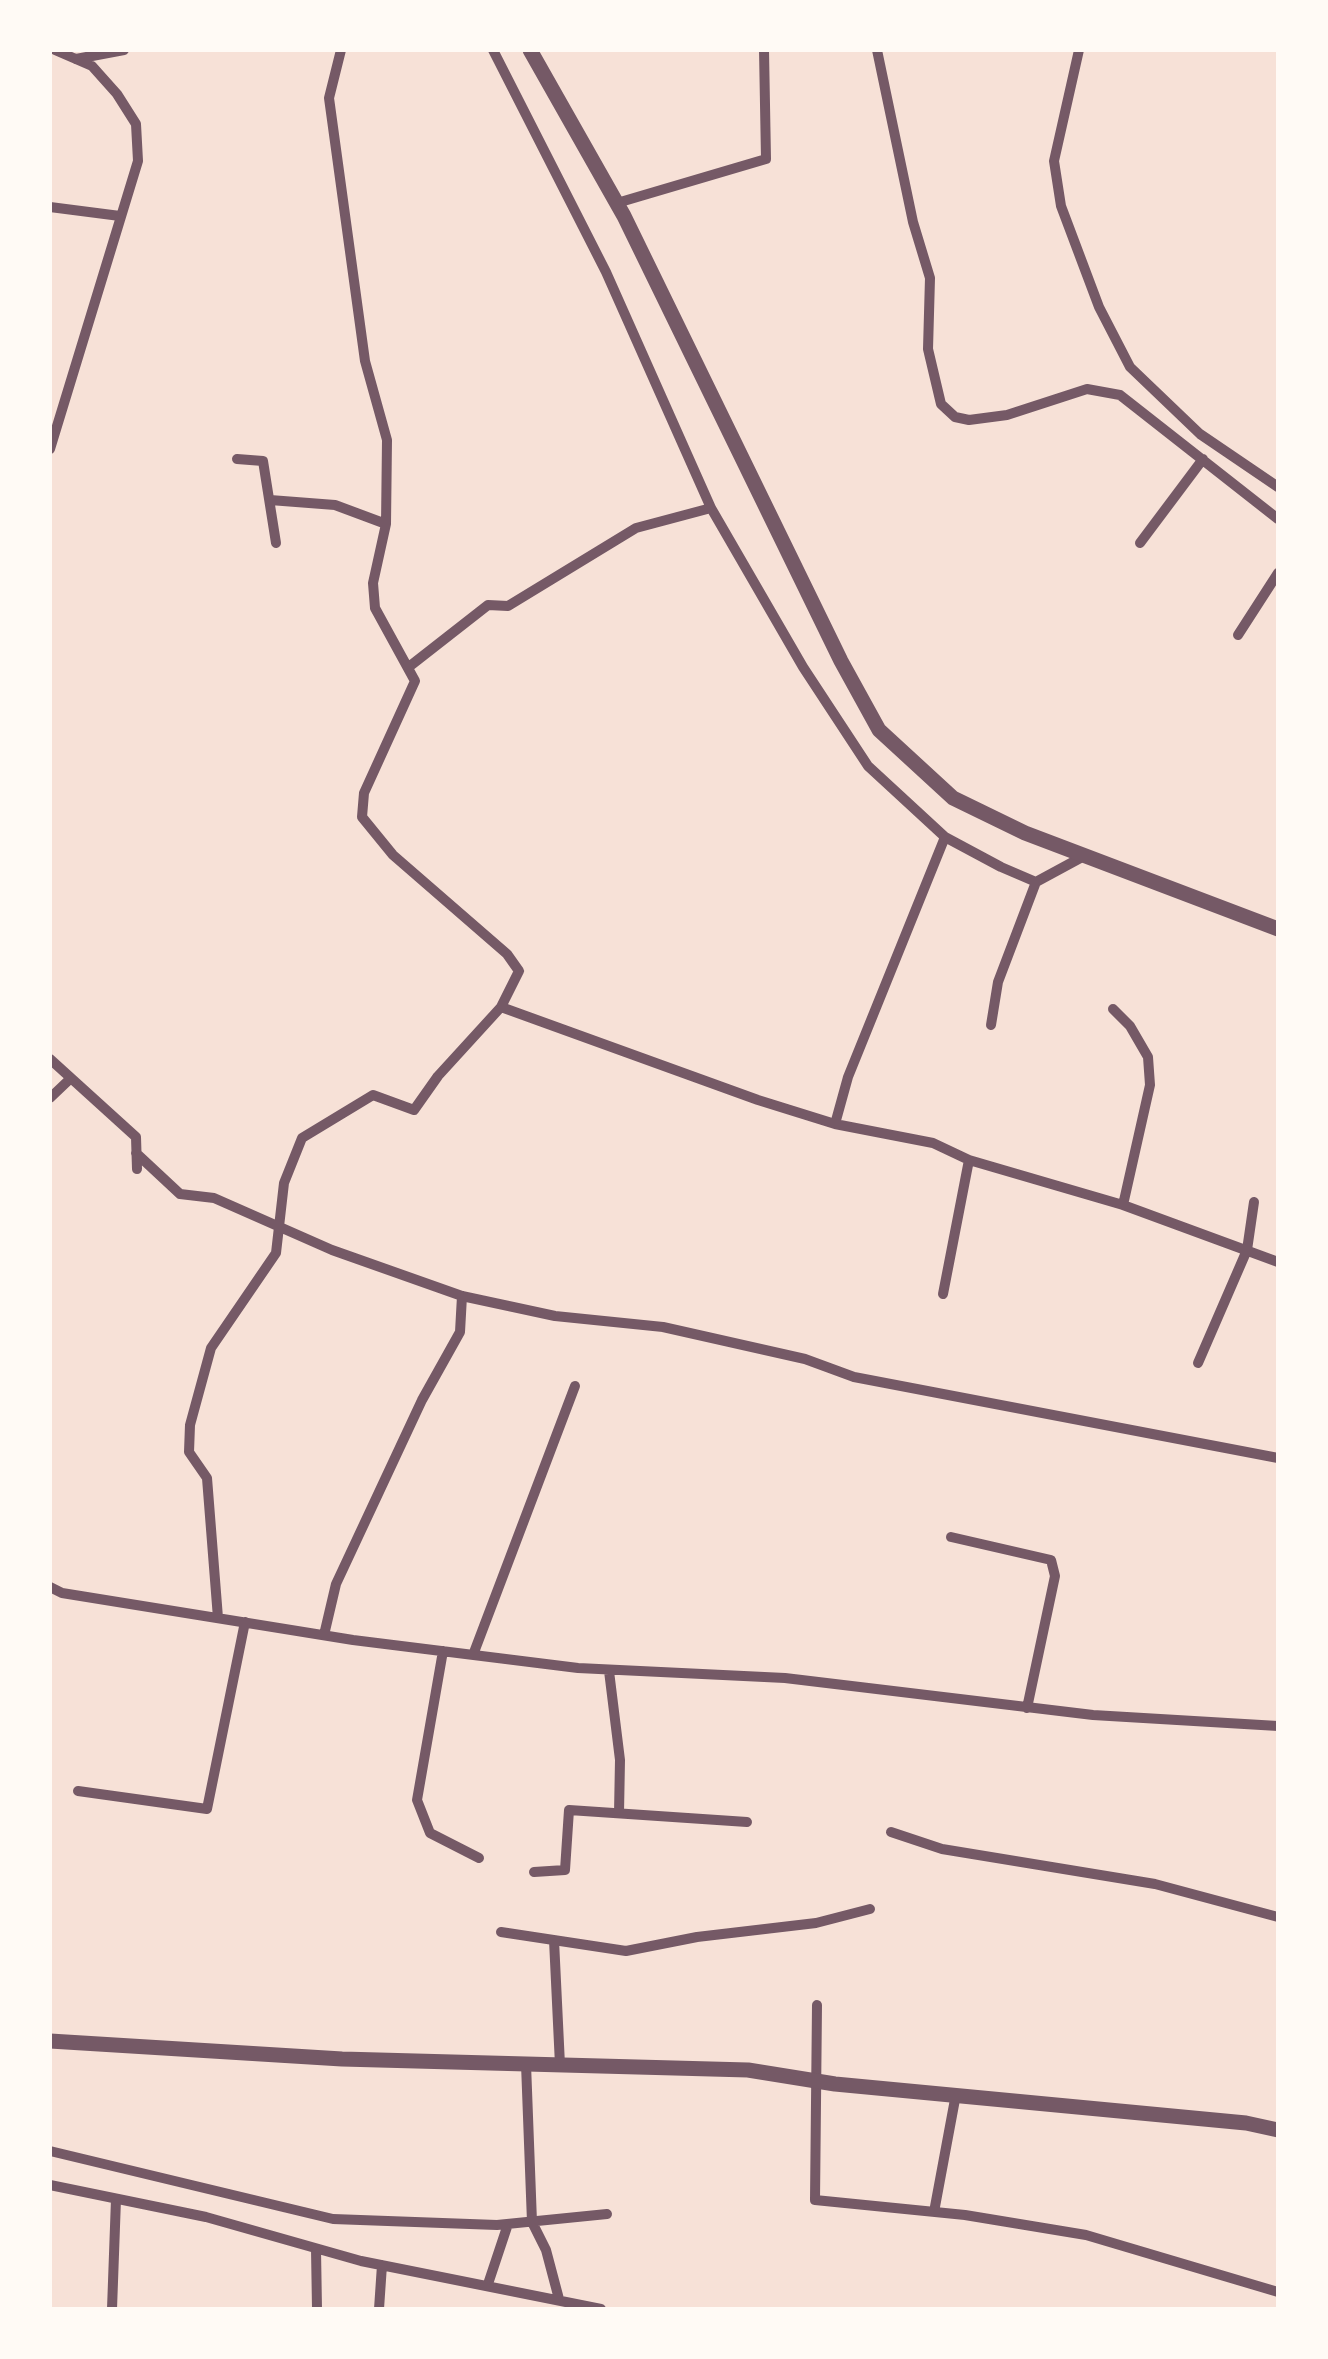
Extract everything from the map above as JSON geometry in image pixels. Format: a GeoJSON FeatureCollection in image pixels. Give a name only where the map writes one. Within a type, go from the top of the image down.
{"type":"FeatureCollection","features":[{"type":"Feature","properties":{"kind":"street"},"geometry":{"type":"LineString","coordinates":[[50,449],[138,161],[136,124],[92,66],[55,50]]}},
{"type":"Feature","properties":{"kind":"street"},"geometry":{"type":"LineString","coordinates":[[75,59],[124,50]]}},
{"type":"Feature","properties":{"kind":"street"},"geometry":{"type":"LineString","coordinates":[[218,1618],[206,1478],[189,1452],[190,1425],[211,1348],[276,1252],[284,1182],[302,1138],[374,1095],[414,1110],[438,1076],[501,1007],[519,971],[507,954],[392,856],[362,816],[364,793],[415,681],[375,608],[373,583],[386,524],[387,440],[365,362],[329,98],[342,50]]}},
{"type":"Feature","properties":{"kind":"street"},"geometry":{"type":"LineString","coordinates":[[494,50],[606,272],[711,508],[803,667],[868,766],[945,837],[971,854],[1036,882]]}},
{"type":"Feature","properties":{"kind":"street"},"geometry":{"type":"LineString","coordinates":[[530,50],[616,202],[832,644],[879,730],[953,798],[1084,856],[1278,930]]}},
{"type":"Feature","properties":{"kind":"street"},"geometry":{"type":"LineString","coordinates":[[616,202],[766,159],[764,50]]}},
{"type":"Feature","properties":{"kind":"street"},"geometry":{"type":"LineString","coordinates":[[877,50],[913,222],[930,278],[928,349],[941,404],[954,416],[969,420],[1007,415],[1088,389],[1120,395],[1278,520]]}},
{"type":"Feature","properties":{"kind":"street"},"geometry":{"type":"LineString","coordinates":[[1079,50],[1054,162],[1061,206],[1099,307],[1130,367],[1200,434],[1278,487]]}},
{"type":"Feature","properties":{"kind":"street"},"geometry":{"type":"LineString","coordinates":[[50,207],[120,216]]}},
{"type":"Feature","properties":{"kind":"street"},"geometry":{"type":"LineString","coordinates":[[237,459],[264,461],[276,543]]}},
{"type":"Feature","properties":{"kind":"street"},"geometry":{"type":"LineString","coordinates":[[1140,544],[1203,459]]}},
{"type":"Feature","properties":{"kind":"street"},"geometry":{"type":"LineString","coordinates":[[270,500],[334,505],[386,524]]}},
{"type":"Feature","properties":{"kind":"street"},"geometry":{"type":"LineString","coordinates":[[410,666],[488,604],[508,606],[636,528],[711,508]]}},
{"type":"Feature","properties":{"kind":"street"},"geometry":{"type":"LineString","coordinates":[[1238,634],[1278,572]]}},
{"type":"Feature","properties":{"kind":"street"},"geometry":{"type":"LineString","coordinates":[[835,1124],[848,1077],[945,837]]}},
{"type":"Feature","properties":{"kind":"street"},"geometry":{"type":"LineString","coordinates":[[991,1025],[998,982],[1036,882],[1084,856]]}},
{"type":"Feature","properties":{"kind":"street"},"geometry":{"type":"LineString","coordinates":[[501,1007],[835,1124],[933,1143],[969,1160],[1123,1205],[1278,1262]]}},
{"type":"Feature","properties":{"kind":"street"},"geometry":{"type":"LineString","coordinates":[[1113,1009],[1130,1026],[1148,1057],[1150,1085],[1123,1205]]}},
{"type":"Feature","properties":{"kind":"street"},"geometry":{"type":"LineString","coordinates":[[50,1058],[136,1137],[137,1169]]}},
{"type":"Feature","properties":{"kind":"street"},"geometry":{"type":"LineString","coordinates":[[50,1098],[71,1078]]}},
{"type":"Feature","properties":{"kind":"street"},"geometry":{"type":"LineString","coordinates":[[136,1152],[180,1194],[214,1198],[332,1250],[462,1296],[555,1316],[662,1326],[804,1359],[854,1377],[1278,1458]]}},
{"type":"Feature","properties":{"kind":"street"},"geometry":{"type":"LineString","coordinates":[[943,1294],[969,1160]]}},
{"type":"Feature","properties":{"kind":"street"},"geometry":{"type":"LineString","coordinates":[[1198,1363],[1247,1250],[1254,1202]]}},
{"type":"Feature","properties":{"kind":"street"},"geometry":{"type":"LineString","coordinates":[[324,1635],[336,1584],[460,1332],[462,1296]]}},
{"type":"Feature","properties":{"kind":"street"},"geometry":{"type":"LineString","coordinates":[[473,1655],[575,1386]]}},
{"type":"Feature","properties":{"kind":"street"},"geometry":{"type":"LineString","coordinates":[[951,1537],[1051,1560],[1055,1576],[1027,1708]]}},
{"type":"Feature","properties":{"kind":"street"},"geometry":{"type":"LineString","coordinates":[[50,1587],[62,1593],[473,1655],[610,1670],[785,1678],[1027,1708],[1278,1726]]}},
{"type":"Feature","properties":{"kind":"street"},"geometry":{"type":"LineString","coordinates":[[78,1791],[208,1809],[245,1622]]}},
{"type":"Feature","properties":{"kind":"street"},"geometry":{"type":"LineString","coordinates":[[442,1651],[418,1800],[430,1833],[479,1858]]}},
{"type":"Feature","properties":{"kind":"street"},"geometry":{"type":"LineString","coordinates":[[610,1670],[620,1760],[619,1813]]}},
{"type":"Feature","properties":{"kind":"street"},"geometry":{"type":"LineString","coordinates":[[534,1872],[565,1870],[569,1810],[747,1822]]}},
{"type":"Feature","properties":{"kind":"street"},"geometry":{"type":"LineString","coordinates":[[892,1832],[942,1849],[1156,1884],[1278,1916]]}},
{"type":"Feature","properties":{"kind":"street"},"geometry":{"type":"LineString","coordinates":[[500,1932],[626,1951],[697,1937],[816,1923],[870,1908]]}},
{"type":"Feature","properties":{"kind":"street"},"geometry":{"type":"LineString","coordinates":[[554,1940],[560,2064]]}},
{"type":"Feature","properties":{"kind":"street"},"geometry":{"type":"LineString","coordinates":[[817,2005],[815,2200],[934,2212],[1086,2235],[1278,2292]]}},
{"type":"Feature","properties":{"kind":"street"},"geometry":{"type":"LineString","coordinates":[[50,2041],[342,2058],[748,2070],[816,2081],[1278,2130]]}},
{"type":"Feature","properties":{"kind":"street"},"geometry":{"type":"LineString","coordinates":[[526,2064],[532,2222],[546,2250],[558,2299]]}},
{"type":"Feature","properties":{"kind":"street"},"geometry":{"type":"LineString","coordinates":[[934,2212],[956,2094]]}},
{"type":"Feature","properties":{"kind":"street"},"geometry":{"type":"LineString","coordinates":[[50,2150],[333,2219],[508,2224],[607,2214]]}},
{"type":"Feature","properties":{"kind":"street"},"geometry":{"type":"LineString","coordinates":[[50,2185],[206,2217],[382,2265],[601,2309]]}},
{"type":"Feature","properties":{"kind":"street"},"geometry":{"type":"LineString","coordinates":[[112,2309],[116,2198]]}},
{"type":"Feature","properties":{"kind":"street"},"geometry":{"type":"LineString","coordinates":[[488,2284],[508,2224]]}},
{"type":"Feature","properties":{"kind":"street"},"geometry":{"type":"LineString","coordinates":[[316,2248],[316,2309]]}},
{"type":"Feature","properties":{"kind":"street"},"geometry":{"type":"LineString","coordinates":[[380,2309],[382,2265]]}}]}
